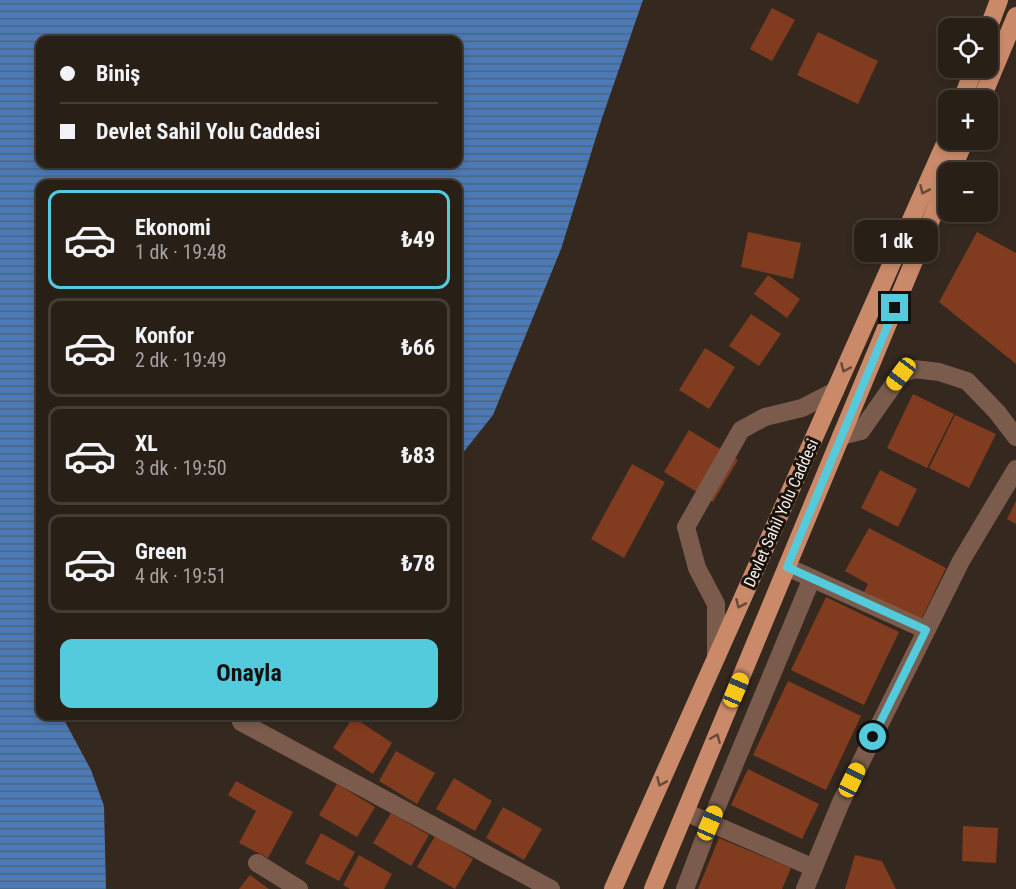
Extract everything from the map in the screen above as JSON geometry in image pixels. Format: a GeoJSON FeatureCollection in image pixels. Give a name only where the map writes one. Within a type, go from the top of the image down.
{"type":"FeatureCollection","features":[{"type":"Feature","properties":{"kind":"main road"},"geometry":{"type":"LineString","coordinates":[[992,18],[999,0]]}},
{"type":"Feature","properties":{"kind":"main road"},"geometry":{"type":"LineString","coordinates":[[985,90],[1015,21]]}},
{"type":"Feature","properties":{"kind":"main road","name":"Devlet Sahil Yolu Caddesi"},"geometry":{"type":"LineString","coordinates":[[613,889],[942,150]]}},
{"type":"Feature","properties":{"kind":"main road","name":"Devlet Sahil Yolu Caddesi"},"geometry":{"type":"LineString","coordinates":[[653,889],[938,203]]}},
{"type":"Feature","properties":{"kind":"street"},"geometry":{"type":"LineString","coordinates":[[841,436],[861,431],[901,374],[914,369],[939,372],[967,381],[997,412],[1016,437]]}},
{"type":"Feature","properties":{"kind":"street"},"geometry":{"type":"LineString","coordinates":[[716,658],[716,604],[697,568],[686,527],[741,430],[765,417],[802,408],[835,391]]}},
{"type":"Feature","properties":{"kind":"street"},"geometry":{"type":"LineString","coordinates":[[805,889],[842,802],[926,630],[961,561],[1016,468]]}},
{"type":"Feature","properties":{"kind":"street"},"geometry":{"type":"LineString","coordinates":[[787,567],[926,630]]}},
{"type":"Feature","properties":{"kind":"street"},"geometry":{"type":"LineString","coordinates":[[685,889],[710,823],[812,579]]}},
{"type":"Feature","properties":{"kind":"street"},"geometry":{"type":"LineString","coordinates":[[241,722],[551,889]]}},
{"type":"Feature","properties":{"kind":"street"},"geometry":{"type":"LineString","coordinates":[[685,812],[814,868]]}},
{"type":"Feature","properties":{"kind":"street"},"geometry":{"type":"LineString","coordinates":[[257,863],[299,889]]}},
{"type":"Feature","properties":{"kind":"water"},"geometry":{"type":"Polygon","coordinates":[[[0,0],[643,0],[602,118],[561,249],[493,415],[462,454],[462,180],[36,180],[36,720],[64,720],[91,770],[104,806],[106,889],[0,889],[0,0]]]}},
{"type":"Feature","properties":{"kind":"building"},"geometry":{"type":"Polygon","coordinates":[[[772,8],[795,20],[772,61],[750,49],[772,8]]]}},
{"type":"Feature","properties":{"kind":"building"},"geometry":{"type":"Polygon","coordinates":[[[818,32],[878,61],[858,104],[797,75],[818,32]]]}},
{"type":"Feature","properties":{"kind":"building"},"geometry":{"type":"Polygon","coordinates":[[[748,232],[801,243],[793,279],[741,267],[748,232]]]}},
{"type":"Feature","properties":{"kind":"building"},"geometry":{"type":"Polygon","coordinates":[[[977,232],[1016,253],[1016,364],[939,302],[977,232]]]}},
{"type":"Feature","properties":{"kind":"building"},"geometry":{"type":"Polygon","coordinates":[[[768,275],[800,299],[787,318],[754,294],[768,275]]]}},
{"type":"Feature","properties":{"kind":"building"},"geometry":{"type":"Polygon","coordinates":[[[751,314],[781,334],[759,366],[729,346],[751,314]]]}},
{"type":"Feature","properties":{"kind":"building"},"geometry":{"type":"Polygon","coordinates":[[[705,348],[735,367],[709,409],[679,390],[705,348]]]}},
{"type":"Feature","properties":{"kind":"building"},"geometry":{"type":"Polygon","coordinates":[[[913,394],[954,414],[927,468],[887,448],[913,394]]]}},
{"type":"Feature","properties":{"kind":"building"},"geometry":{"type":"Polygon","coordinates":[[[955,415],[996,434],[969,488],[929,468],[955,415]]]}},
{"type":"Feature","properties":{"kind":"building"},"geometry":{"type":"Polygon","coordinates":[[[689,430],[738,460],[713,502],[664,472],[689,430]]]}},
{"type":"Feature","properties":{"kind":"building"},"geometry":{"type":"Polygon","coordinates":[[[632,464],[665,482],[624,558],[591,539],[632,464]]]}},
{"type":"Feature","properties":{"kind":"building"},"geometry":{"type":"Polygon","coordinates":[[[880,470],[917,489],[898,527],[861,508],[880,470]]]}},
{"type":"Feature","properties":{"kind":"building"},"geometry":{"type":"Polygon","coordinates":[[[1016,501],[1016,524],[1007,519],[1016,501]]]}},
{"type":"Feature","properties":{"kind":"building"},"geometry":{"type":"Polygon","coordinates":[[[869,528],[946,568],[920,622],[863,594],[868,584],[845,571],[869,528]]]}},
{"type":"Feature","properties":{"kind":"building"},"geometry":{"type":"Polygon","coordinates":[[[826,597],[899,632],[864,705],[791,670],[826,597]]]}},
{"type":"Feature","properties":{"kind":"building"},"geometry":{"type":"Polygon","coordinates":[[[788,681],[861,716],[826,790],[753,755],[788,681]]]}},
{"type":"Feature","properties":{"kind":"building"},"geometry":{"type":"Polygon","coordinates":[[[351,720],[358,720],[392,743],[373,774],[333,748],[351,720]]]}},
{"type":"Feature","properties":{"kind":"building"},"geometry":{"type":"Polygon","coordinates":[[[396,751],[435,773],[417,804],[379,781],[396,751]]]}},
{"type":"Feature","properties":{"kind":"building"},"geometry":{"type":"Polygon","coordinates":[[[748,769],[819,804],[802,839],[731,805],[748,769]]]}},
{"type":"Feature","properties":{"kind":"building"},"geometry":{"type":"Polygon","coordinates":[[[454,778],[492,801],[475,831],[436,809],[454,778]]]}},
{"type":"Feature","properties":{"kind":"building"},"geometry":{"type":"Polygon","coordinates":[[[236,781],[293,812],[268,858],[239,843],[256,811],[228,795],[236,781]]]}},
{"type":"Feature","properties":{"kind":"building"},"geometry":{"type":"Polygon","coordinates":[[[337,784],[375,807],[357,837],[319,815],[337,784]]]}},
{"type":"Feature","properties":{"kind":"building"},"geometry":{"type":"Polygon","coordinates":[[[503,807],[542,829],[524,860],[486,838],[503,807]]]}},
{"type":"Feature","properties":{"kind":"building"},"geometry":{"type":"Polygon","coordinates":[[[391,813],[429,835],[411,866],[373,843],[391,813]]]}},
{"type":"Feature","properties":{"kind":"building"},"geometry":{"type":"Polygon","coordinates":[[[963,826],[998,828],[996,863],[962,861],[963,826]]]}},
{"type":"Feature","properties":{"kind":"building"},"geometry":{"type":"Polygon","coordinates":[[[321,833],[355,852],[339,881],[305,863],[321,833]]]}},
{"type":"Feature","properties":{"kind":"building"},"geometry":{"type":"Polygon","coordinates":[[[435,836],[473,859],[455,889],[417,867],[435,836]]]}},
{"type":"Feature","properties":{"kind":"building"},"geometry":{"type":"Polygon","coordinates":[[[719,838],[791,868],[782,889],[698,889],[719,838]]]}},
{"type":"Feature","properties":{"kind":"building"},"geometry":{"type":"Polygon","coordinates":[[[359,855],[392,874],[384,889],[350,889],[343,885],[359,855]]]}},
{"type":"Feature","properties":{"kind":"building"},"geometry":{"type":"Polygon","coordinates":[[[855,855],[882,861],[896,889],[845,889],[855,855]]]}},
{"type":"Feature","properties":{"kind":"building"},"geometry":{"type":"Polygon","coordinates":[[[250,875],[269,889],[239,889],[250,875]]]}},
{"type":"Feature","properties":{"kind":"route"},"geometry":{"type":"LineString","coordinates":[[873,737],[926,630],[787,567],[895,308]]}}]}
